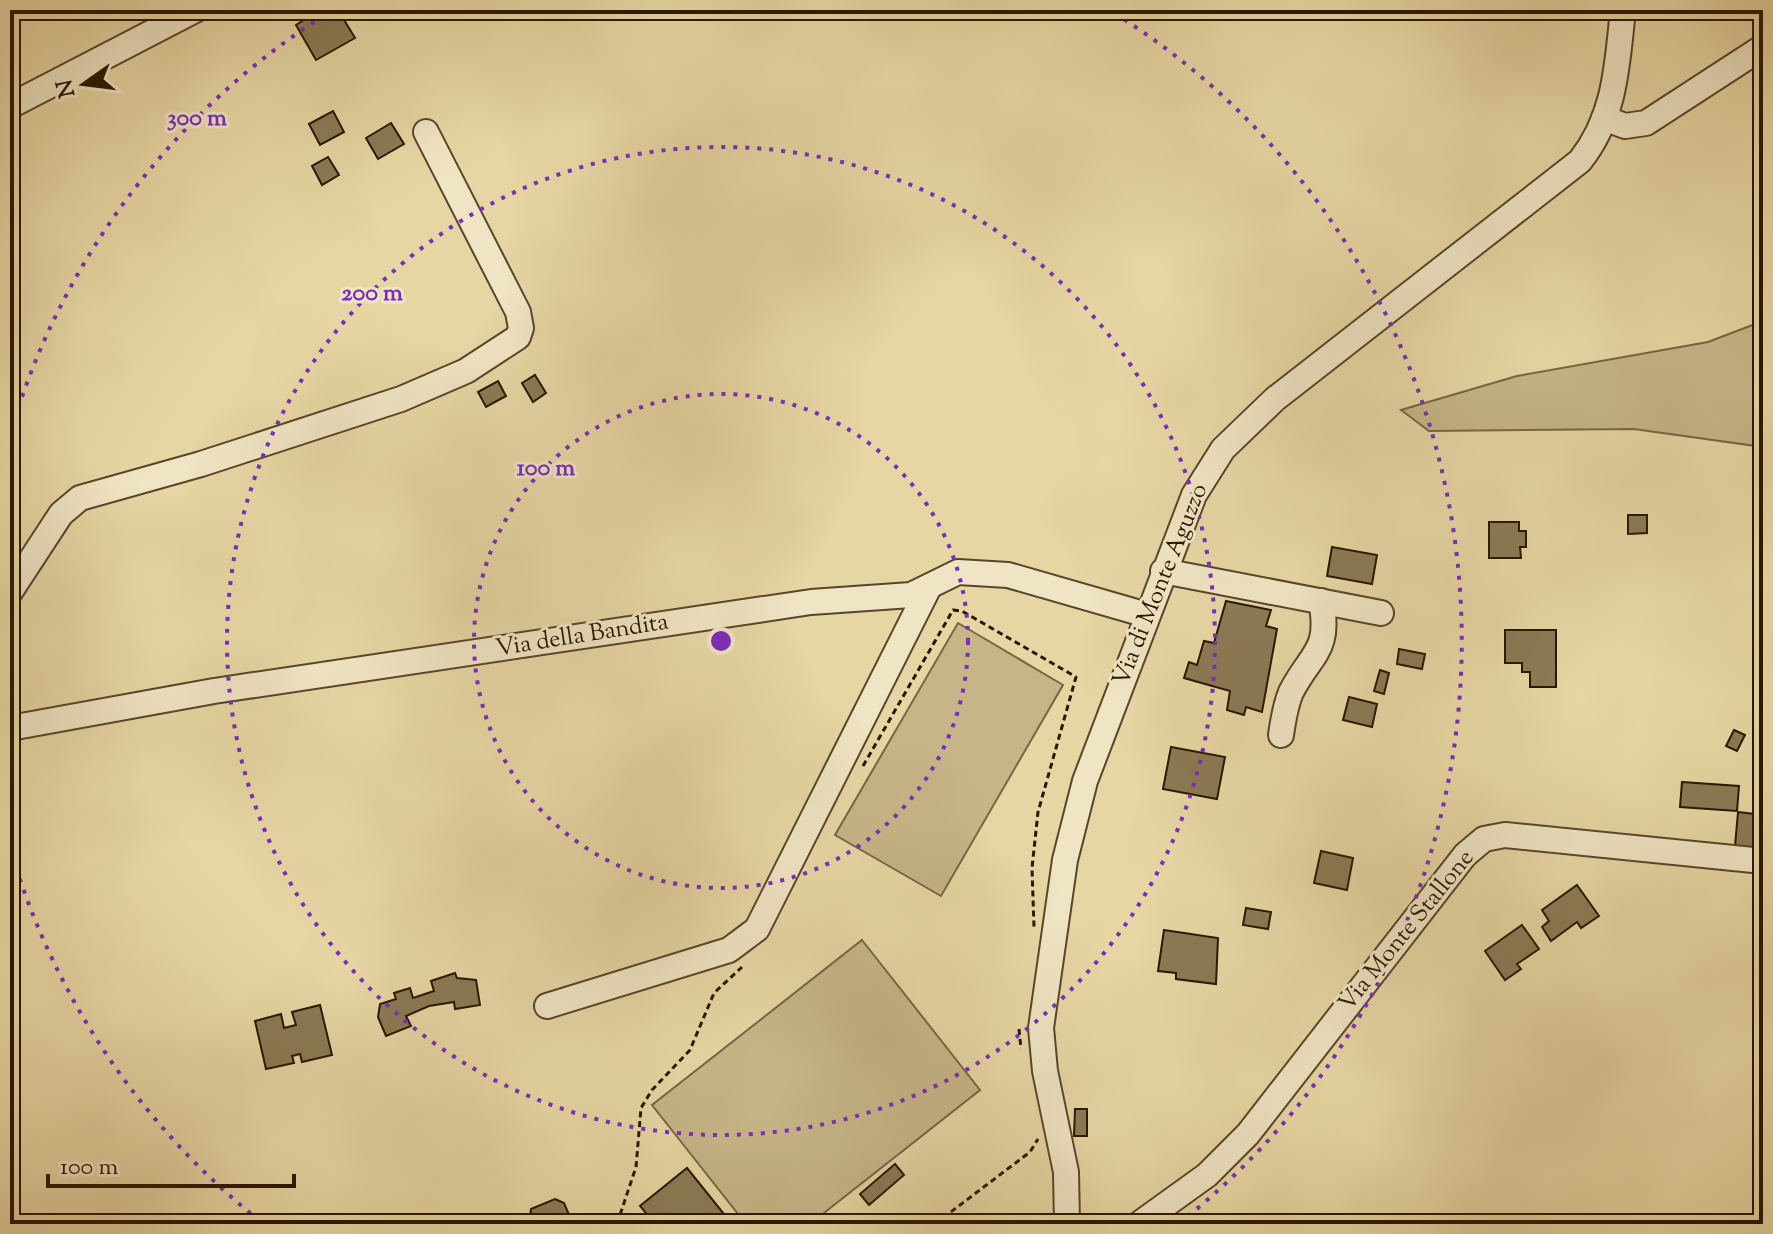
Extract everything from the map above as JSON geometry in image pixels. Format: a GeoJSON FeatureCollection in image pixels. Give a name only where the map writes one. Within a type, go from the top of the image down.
{"type":"FeatureCollection","features":[{"type":"Feature","properties":{"kind":"street"},"geometry":{"type":"LineString","coordinates":[[10,106],[195,10]]}},
{"type":"Feature","properties":{"kind":"street","name":"Via di Monte Aguzzo"},"geometry":{"type":"LineString","coordinates":[[1067,1224],[1066,1172],[1042,1052],[1042,1007],[1076,811],[1163,571],[1194,495],[1229,443],[1275,399],[1572,170],[1593,143],[1616,81],[1623,10]]}},
{"type":"Feature","properties":{"kind":"street"},"geometry":{"type":"LineString","coordinates":[[1604,118],[1625,126],[1646,123],[1763,47]]}},
{"type":"Feature","properties":{"kind":"street"},"geometry":{"type":"LineString","coordinates":[[10,592],[61,514],[86,495],[201,464],[401,399],[475,366],[518,337],[521,323],[518,312],[426,132]]}},
{"type":"Feature","properties":{"kind":"street"},"geometry":{"type":"LineString","coordinates":[[1163,571],[1381,613]]}},
{"type":"Feature","properties":{"kind":"street","name":"Via della Bandita"},"geometry":{"type":"LineString","coordinates":[[10,728],[261,684],[811,602],[911,595],[928,589],[952,574],[986,572],[1147,615]]}},
{"type":"Feature","properties":{"kind":"street"},"geometry":{"type":"LineString","coordinates":[[547,1006],[729,950],[757,929],[928,589]]}},
{"type":"Feature","properties":{"kind":"street"},"geometry":{"type":"LineString","coordinates":[[1281,735],[1291,692],[1323,641],[1321,601]]}},
{"type":"Feature","properties":{"kind":"street","name":"Via Monte Stallone"},"geometry":{"type":"LineString","coordinates":[[1139,1224],[1207,1175],[1248,1134],[1465,855],[1484,839],[1505,835],[1763,861]]}},
{"type":"Feature","properties":{"kind":"path"},"geometry":{"type":"LineString","coordinates":[[862,768],[953,610],[962,611],[1076,677],[1038,812],[1032,868],[1034,938]]}},
{"type":"Feature","properties":{"kind":"path"},"geometry":{"type":"LineString","coordinates":[[617,1224],[636,1167],[641,1108],[652,1090],[690,1050],[714,993],[746,963]]}},
{"type":"Feature","properties":{"kind":"path"},"geometry":{"type":"LineString","coordinates":[[1020,1026],[1022,1051]]}},
{"type":"Feature","properties":{"kind":"path"},"geometry":{"type":"LineString","coordinates":[[935,1224],[1030,1152],[1040,1132]]}},
{"type":"Feature","properties":{"kind":"shaded area"},"geometry":{"type":"Polygon","coordinates":[[[1763,321],[1763,447],[1634,429],[1429,431],[1401,410],[1517,376],[1708,342],[1763,321]]]}},
{"type":"Feature","properties":{"kind":"shaded area"},"geometry":{"type":"Polygon","coordinates":[[[958,623],[1063,685],[941,896],[835,835],[958,623]]]}},
{"type":"Feature","properties":{"kind":"shaded area"},"geometry":{"type":"Polygon","coordinates":[[[862,940],[980,1090],[810,1224],[746,1224],[652,1105],[862,940]]]}},
{"type":"Feature","properties":{"kind":"building"},"geometry":{"type":"Polygon","coordinates":[[[310,10],[338,10],[355,38],[316,60],[296,25],[305,19],[302,15],[310,10]]]}},
{"type":"Feature","properties":{"kind":"building"},"geometry":{"type":"Polygon","coordinates":[[[333,111],[344,132],[320,145],[309,124],[333,111]]]}},
{"type":"Feature","properties":{"kind":"building"},"geometry":{"type":"Polygon","coordinates":[[[391,123],[404,144],[378,159],[366,138],[391,123]]]}},
{"type":"Feature","properties":{"kind":"building"},"geometry":{"type":"Polygon","coordinates":[[[328,157],[339,175],[322,185],[312,166],[328,157]]]}},
{"type":"Feature","properties":{"kind":"building"},"geometry":{"type":"Polygon","coordinates":[[[535,375],[546,393],[533,402],[522,383],[535,375]]]}},
{"type":"Feature","properties":{"kind":"building"},"geometry":{"type":"Polygon","coordinates":[[[498,381],[506,396],[486,407],[478,392],[498,381]]]}},
{"type":"Feature","properties":{"kind":"building"},"geometry":{"type":"Polygon","coordinates":[[[1628,515],[1647,515],[1647,533],[1628,534],[1628,515]]]}},
{"type":"Feature","properties":{"kind":"building"},"geometry":{"type":"Polygon","coordinates":[[[1489,522],[1519,522],[1519,531],[1526,531],[1526,547],[1520,547],[1521,558],[1489,558],[1489,522]]]}},
{"type":"Feature","properties":{"kind":"building"},"geometry":{"type":"Polygon","coordinates":[[[1332,547],[1377,555],[1372,584],[1327,576],[1332,547]]]}},
{"type":"Feature","properties":{"kind":"building"},"geometry":{"type":"Polygon","coordinates":[[[1226,601],[1271,610],[1266,626],[1277,629],[1262,712],[1246,707],[1244,715],[1227,710],[1230,691],[1184,678],[1189,662],[1197,665],[1204,641],[1214,643],[1226,601]]]}},
{"type":"Feature","properties":{"kind":"building"},"geometry":{"type":"Polygon","coordinates":[[[1505,630],[1556,630],[1556,687],[1530,687],[1530,672],[1522,672],[1522,663],[1505,663],[1505,630]]]}},
{"type":"Feature","properties":{"kind":"building"},"geometry":{"type":"Polygon","coordinates":[[[1399,649],[1425,654],[1422,669],[1397,664],[1399,649]]]}},
{"type":"Feature","properties":{"kind":"building"},"geometry":{"type":"Polygon","coordinates":[[[1380,670],[1389,673],[1384,694],[1374,691],[1380,670]]]}},
{"type":"Feature","properties":{"kind":"building"},"geometry":{"type":"Polygon","coordinates":[[[1349,697],[1377,704],[1372,727],[1343,720],[1349,697]]]}},
{"type":"Feature","properties":{"kind":"building"},"geometry":{"type":"Polygon","coordinates":[[[1734,730],[1745,735],[1737,751],[1726,746],[1734,730]]]}},
{"type":"Feature","properties":{"kind":"building"},"geometry":{"type":"Polygon","coordinates":[[[1171,747],[1225,757],[1217,799],[1163,789],[1171,747]]]}},
{"type":"Feature","properties":{"kind":"building"},"geometry":{"type":"Polygon","coordinates":[[[1682,782],[1739,786],[1737,811],[1680,807],[1682,782]]]}},
{"type":"Feature","properties":{"kind":"building"},"geometry":{"type":"Polygon","coordinates":[[[1738,812],[1763,815],[1763,848],[1735,846],[1738,812]]]}},
{"type":"Feature","properties":{"kind":"building"},"geometry":{"type":"Polygon","coordinates":[[[1321,851],[1353,858],[1347,890],[1314,883],[1321,851]]]}},
{"type":"Feature","properties":{"kind":"building"},"geometry":{"type":"Polygon","coordinates":[[[1577,885],[1599,916],[1581,928],[1577,922],[1551,941],[1542,927],[1549,921],[1542,910],[1577,885]]]}},
{"type":"Feature","properties":{"kind":"building"},"geometry":{"type":"Polygon","coordinates":[[[1246,908],[1271,912],[1268,929],[1243,925],[1246,908]]]}},
{"type":"Feature","properties":{"kind":"building"},"geometry":{"type":"Polygon","coordinates":[[[1522,925],[1539,949],[1517,964],[1521,969],[1505,980],[1485,951],[1522,925]]]}},
{"type":"Feature","properties":{"kind":"building"},"geometry":{"type":"Polygon","coordinates":[[[1164,930],[1218,938],[1216,984],[1176,979],[1176,973],[1158,971],[1164,930]]]}},
{"type":"Feature","properties":{"kind":"building"},"geometry":{"type":"Polygon","coordinates":[[[455,973],[457,978],[476,980],[480,1005],[455,1009],[454,1002],[429,1006],[406,1016],[411,1026],[386,1036],[378,1017],[380,1004],[396,999],[394,993],[410,988],[413,998],[434,991],[431,981],[455,973]]]}},
{"type":"Feature","properties":{"kind":"building"},"geometry":{"type":"Polygon","coordinates":[[[320,1005],[332,1055],[302,1062],[300,1054],[292,1056],[294,1063],[266,1069],[255,1021],[281,1014],[284,1028],[296,1025],[292,1012],[320,1005]]]}},
{"type":"Feature","properties":{"kind":"building"},"geometry":{"type":"Polygon","coordinates":[[[1075,1109],[1087,1109],[1087,1136],[1074,1136],[1075,1109]]]}},
{"type":"Feature","properties":{"kind":"building"},"geometry":{"type":"Polygon","coordinates":[[[895,1164],[904,1175],[869,1205],[860,1194],[895,1164]]]}},
{"type":"Feature","properties":{"kind":"building"},"geometry":{"type":"Polygon","coordinates":[[[687,1168],[732,1224],[655,1224],[640,1206],[687,1168]]]}},
{"type":"Feature","properties":{"kind":"building"},"geometry":{"type":"Polygon","coordinates":[[[555,1199],[564,1203],[573,1224],[529,1224],[531,1209],[555,1199]]]}}]}
